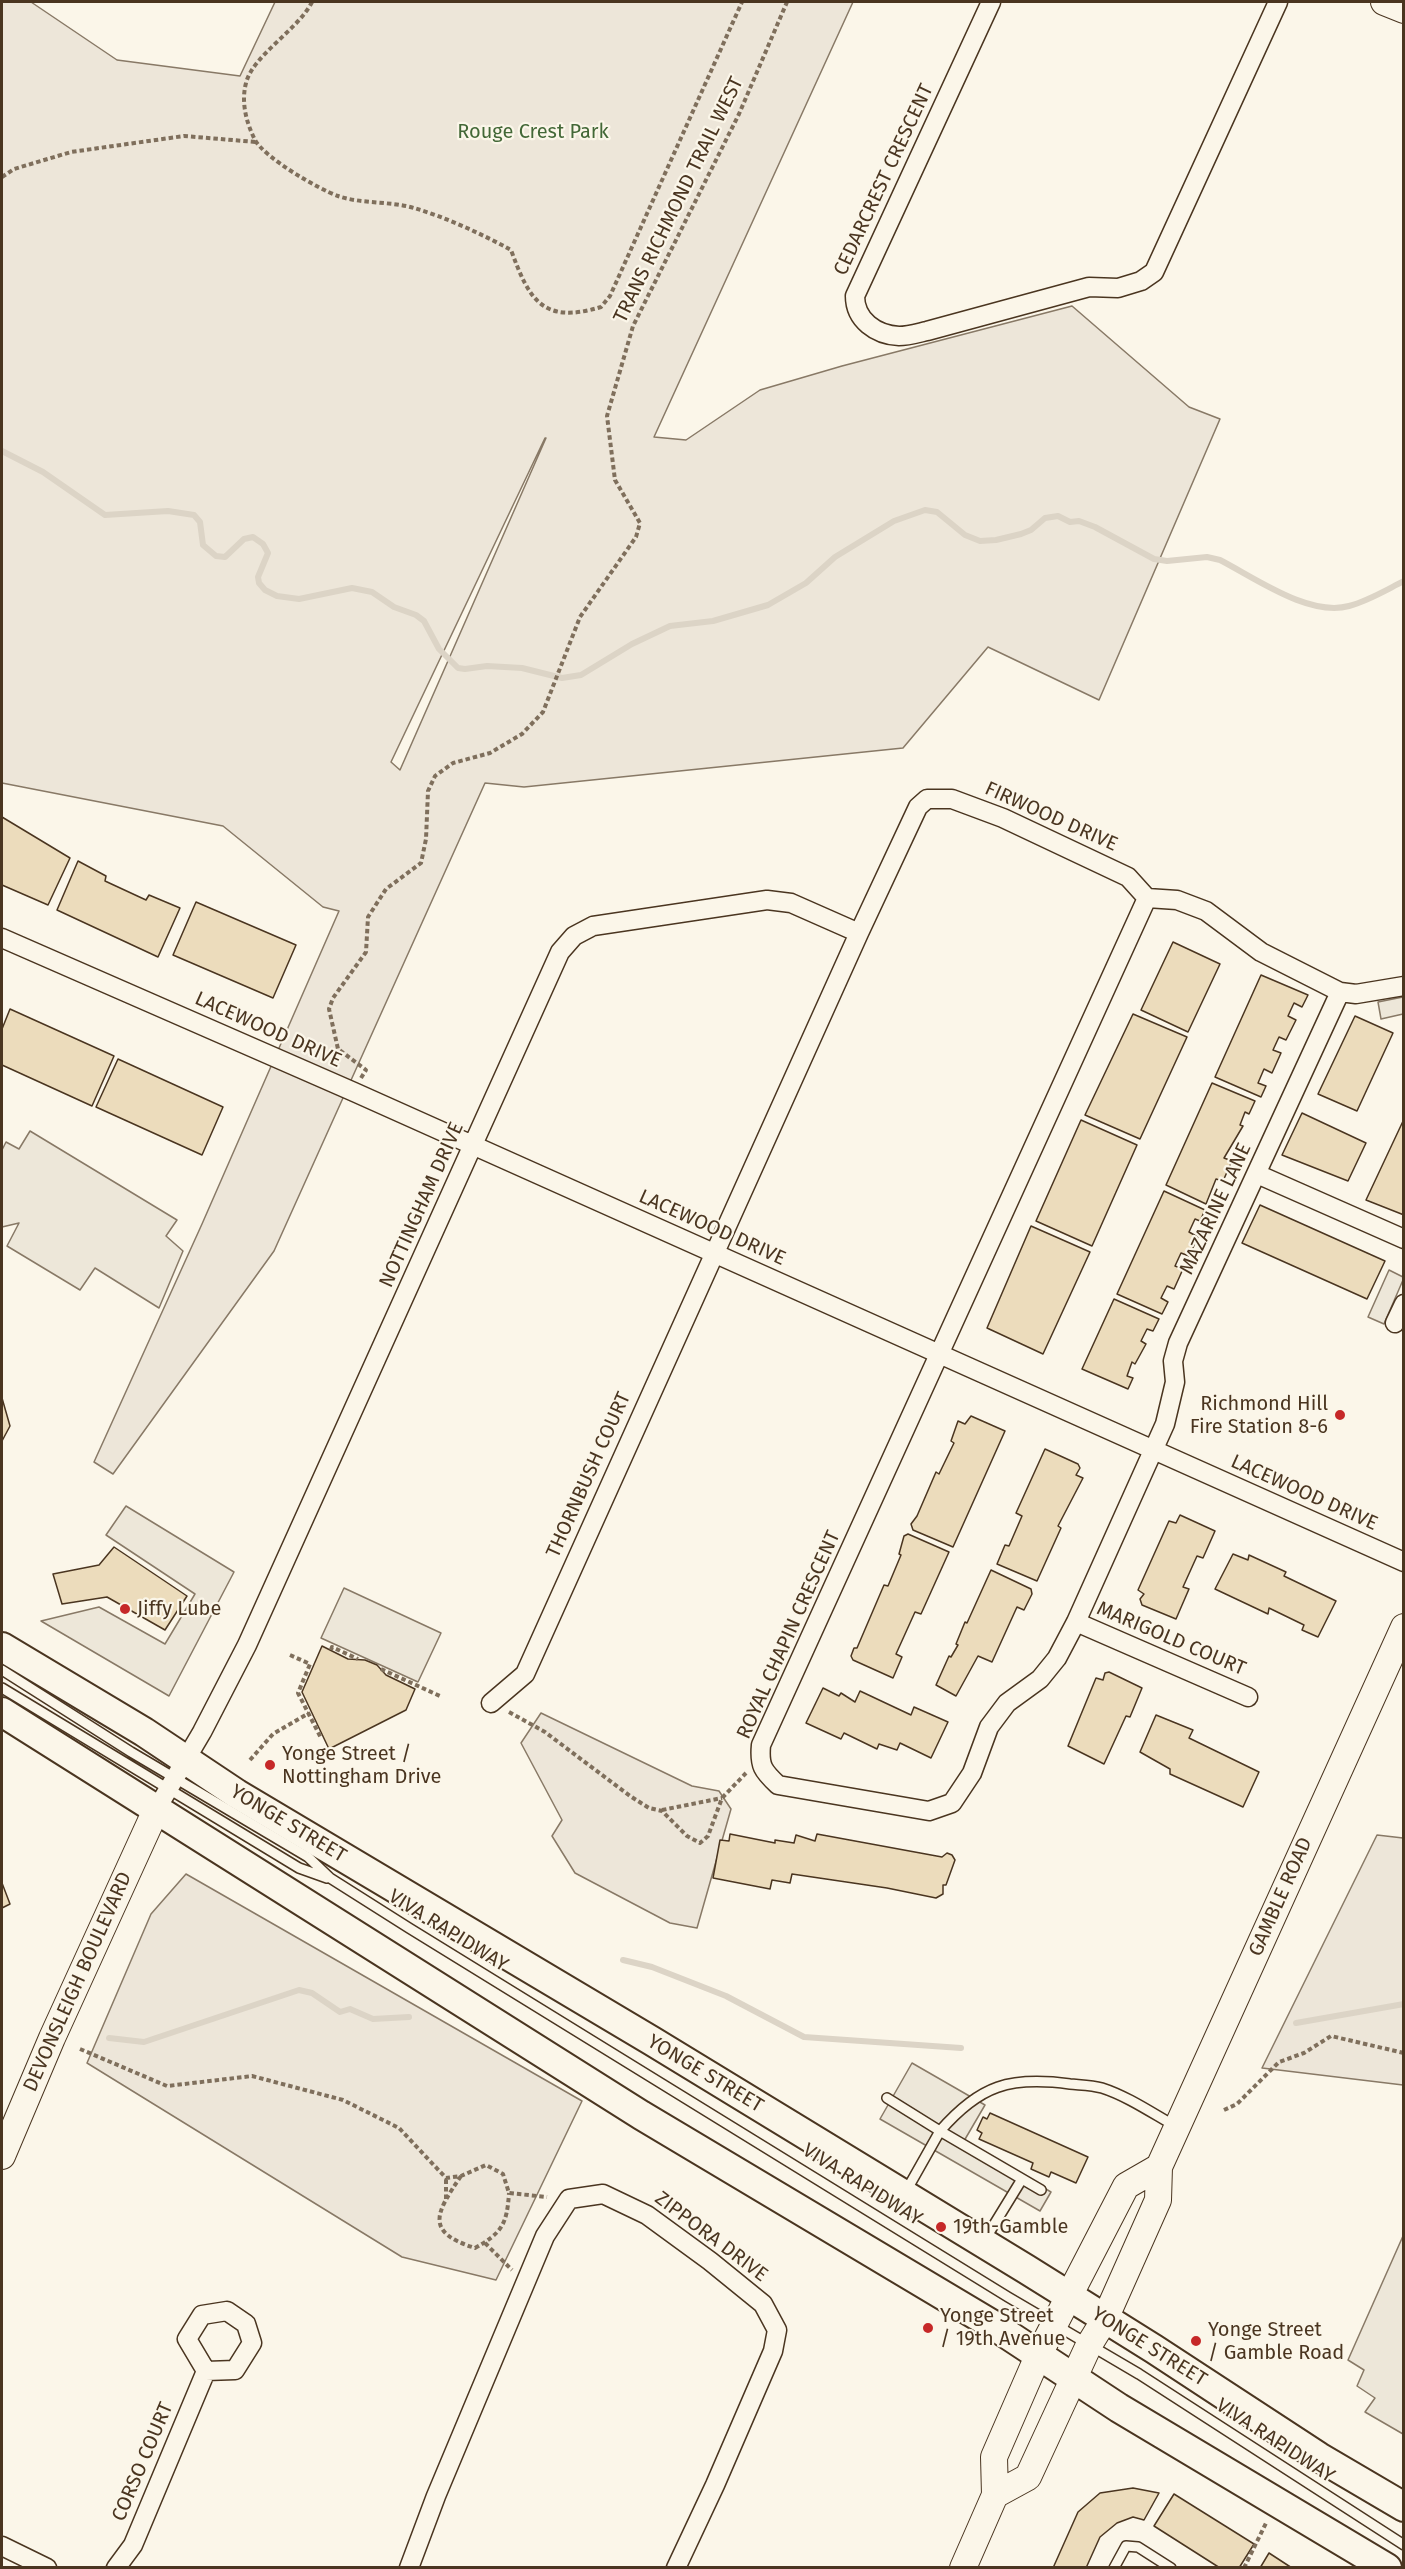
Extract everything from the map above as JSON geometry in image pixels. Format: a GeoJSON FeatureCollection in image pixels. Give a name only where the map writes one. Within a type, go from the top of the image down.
{"type":"FeatureCollection","features":[{"type":"Feature","properties":{"kind":"main road"},"geometry":{"type":"LineString","coordinates":[[1384,2],[1404,10]]}},
{"type":"Feature","properties":{"kind":"main road","name":"GAMBLE ROAD"},"geometry":{"type":"LineString","coordinates":[[995,2495],[1028,2477],[1089,2345],[1105,2319],[1158,2200],[1159,2167],[1404,1627]]}},
{"type":"Feature","properties":{"kind":"main road","name":"YONGE STREET"},"geometry":{"type":"LineString","coordinates":[[2,1647],[144,1732],[171,1784],[631,2108],[993,2325],[1073,2378],[1387,2568]]}},
{"type":"Feature","properties":{"kind":"main road","name":"YONGE STREET"},"geometry":{"type":"LineString","coordinates":[[2,1712],[171,1784],[904,2195],[1105,2319],[1319,2457],[1404,2507]]}},
{"type":"Feature","properties":{"kind":"main road","name":"DEVONSLEIGH BOULEVARD"},"geometry":{"type":"LineString","coordinates":[[2,2156],[57,2027],[171,1784]]}},
{"type":"Feature","properties":{"kind":"main road"},"geometry":{"type":"LineString","coordinates":[[963,2568],[995,2495],[994,2457],[1054,2323],[1126,2186],[1159,2167]]}},
{"type":"Feature","properties":{"kind":"street","name":"CEDARCREST CRESCENT"},"geometry":{"type":"LineString","coordinates":[[991,2],[855,296],[855,308],[862,319],[885,334],[901,336],[927,331],[1089,287],[1118,288],[1141,281],[1154,273],[1278,2]]}},
{"type":"Feature","properties":{"kind":"street","name":"FIRWOOD DRIVE"},"geometry":{"type":"LineString","coordinates":[[715,1254],[859,933],[918,807],[927,799],[952,799],[1004,818],[1128,877],[1148,898]]}},
{"type":"Feature","properties":{"kind":"street"},"geometry":{"type":"LineString","coordinates":[[939,1355],[1148,898],[1177,900],[1206,911],[1261,952],[1340,992],[1356,994],[1404,986]]}},
{"type":"Feature","properties":{"kind":"street","name":"NOTTINGHAM DRIVE"},"geometry":{"type":"LineString","coordinates":[[171,1784],[252,1636],[560,952],[574,936],[593,926],[768,900],[791,903],[859,933]]}},
{"type":"Feature","properties":{"kind":"street","name":"LACEWOOD DRIVE"},"geometry":{"type":"LineString","coordinates":[[2,938],[354,1092],[1404,1562]]}},
{"type":"Feature","properties":{"kind":"street","name":"MAZARINE LANE"},"geometry":{"type":"LineString","coordinates":[[1153,1450],[1165,1424],[1171,1403],[1175,1382],[1173,1361],[1178,1343],[1340,992]]}},
{"type":"Feature","properties":{"kind":"street"},"geometry":{"type":"LineString","coordinates":[[1257,1174],[1404,1239]]}},
{"type":"Feature","properties":{"kind":"street","name":"THORNBUSH COURT"},"geometry":{"type":"LineString","coordinates":[[491,1702],[525,1674],[715,1254]]}},
{"type":"Feature","properties":{"kind":"street"},"geometry":{"type":"LineString","coordinates":[[1395,1323],[1404,1304]]}},
{"type":"Feature","properties":{"kind":"street","name":"ROYAL CHAPIN CRESCENT"},"geometry":{"type":"LineString","coordinates":[[939,1355],[765,1736],[760,1760],[765,1773],[778,1785],[929,1811],[952,1803],[972,1773],[989,1727],[1007,1702],[1040,1679],[1057,1658],[1076,1623],[1153,1450]]}},
{"type":"Feature","properties":{"kind":"street","name":"MARIGOLD COURT"},"geometry":{"type":"LineString","coordinates":[[1076,1623],[1248,1696]]}},
{"type":"Feature","properties":{"kind":"street","name":"ZIPPORA DRIVE"},"geometry":{"type":"LineString","coordinates":[[569,2199],[603,2194],[647,2215],[710,2261],[763,2304],[777,2330],[773,2351],[676,2568]]}},
{"type":"Feature","properties":{"kind":"street"},"geometry":{"type":"LineString","coordinates":[[409,2568],[436,2496],[545,2236],[569,2199]]}},
{"type":"Feature","properties":{"kind":"street","name":"CORSO COURT"},"geometry":{"type":"LineString","coordinates":[[116,2568],[133,2545],[206,2372]]}},
{"type":"Feature","properties":{"kind":"street"},"geometry":{"type":"LineString","coordinates":[[2,2546],[47,2568]]}},
{"type":"Feature","properties":{"kind":"lane","name":"VIVA RAPIDWAY"},"geometry":{"type":"LineString","coordinates":[[2,1670],[299,1868],[330,1878]]}},
{"type":"Feature","properties":{"kind":"lane","name":"VIVA RAPIDWAY"},"geometry":{"type":"LineString","coordinates":[[2,1688],[171,1784],[308,1857],[330,1878],[1139,2374],[1404,2545]]}},
{"type":"Feature","properties":{"kind":"lane"},"geometry":{"type":"LineString","coordinates":[[904,2195],[940,2131],[958,2111],[980,2095],[1012,2081],[1055,2082],[1101,2088],[1177,2127]]}},
{"type":"Feature","properties":{"kind":"lane"},"geometry":{"type":"LineString","coordinates":[[886,2098],[1041,2190]]}},
{"type":"Feature","properties":{"kind":"lane"},"geometry":{"type":"LineString","coordinates":[[982,2243],[1022,2179]]}},
{"type":"Feature","properties":{"kind":"lane"},"geometry":{"type":"LineString","coordinates":[[1114,2568],[1126,2546],[1138,2547],[1171,2568]]}},
{"type":"Feature","properties":{"kind":"path"},"geometry":{"type":"LineString","coordinates":[[312,2],[300,19],[258,62],[247,80],[245,114],[256,142],[307,182],[340,197],[417,209],[511,250],[524,284],[533,298],[552,309],[570,312],[588,311],[601,307],[610,296],[742,2]]}},
{"type":"Feature","properties":{"kind":"path","name":"TRANS RICHMOND TRAIL WEST"},"geometry":{"type":"LineString","coordinates":[[354,1092],[366,1070],[338,1049],[329,1009],[333,998],[366,952],[368,917],[386,889],[421,863],[426,839],[428,791],[435,776],[453,764],[490,753],[522,734],[543,712],[580,617],[636,537],[640,523],[615,480],[607,416],[610,405],[633,326],[739,114],[787,2]]}},
{"type":"Feature","properties":{"kind":"path"},"geometry":{"type":"LineString","coordinates":[[2,177],[14,168],[71,152],[184,136],[256,142]]}},
{"type":"Feature","properties":{"kind":"path"},"geometry":{"type":"LineString","coordinates":[[331,1650],[332,1647],[358,1659]]}},
{"type":"Feature","properties":{"kind":"path"},"geometry":{"type":"LineString","coordinates":[[290,1655],[312,1664],[297,1694],[321,1738]]}},
{"type":"Feature","properties":{"kind":"path"},"geometry":{"type":"LineString","coordinates":[[381,1669],[442,1697]]}},
{"type":"Feature","properties":{"kind":"path"},"geometry":{"type":"LineString","coordinates":[[491,1702],[545,1732],[649,1808],[662,1811],[722,1798]]}},
{"type":"Feature","properties":{"kind":"path"},"geometry":{"type":"LineString","coordinates":[[250,1760],[273,1734],[309,1713]]}},
{"type":"Feature","properties":{"kind":"path"},"geometry":{"type":"LineString","coordinates":[[662,1811],[687,1836],[700,1843],[708,1836],[722,1798],[760,1760]]}},
{"type":"Feature","properties":{"kind":"path"},"geometry":{"type":"LineString","coordinates":[[1224,2110],[1237,2104],[1279,2062],[1304,2053],[1331,2036],[1404,2053]]}},
{"type":"Feature","properties":{"kind":"path"},"geometry":{"type":"LineString","coordinates":[[80,2049],[167,2086],[252,2076],[344,2100],[399,2127],[446,2178],[446,2199]]}},
{"type":"Feature","properties":{"kind":"path"},"geometry":{"type":"LineString","coordinates":[[446,2178],[461,2176],[486,2166],[503,2174],[509,2193],[508,2215],[494,2238],[475,2248],[456,2242],[443,2232],[438,2219],[446,2199],[461,2176]]}},
{"type":"Feature","properties":{"kind":"path"},"geometry":{"type":"LineString","coordinates":[[509,2193],[569,2199]]}},
{"type":"Feature","properties":{"kind":"path"},"geometry":{"type":"LineString","coordinates":[[485,2243],[526,2285]]}},
{"type":"Feature","properties":{"kind":"path"},"geometry":{"type":"LineString","coordinates":[[1244,2568],[1266,2523]]}},
{"type":"Feature","properties":{"kind":"green space","name":"Rouge Crest Park"},"geometry":{"type":"Polygon","coordinates":[[[2,2],[31,2],[117,60],[240,76],[275,2],[853,2],[654,437],[686,440],[760,390],[842,366],[1072,306],[1189,407],[1220,419],[1099,700],[988,647],[903,748],[524,787],[485,783],[274,1251],[113,1474],[94,1462],[202,1224],[339,911],[323,907],[223,826],[2,783],[2,2]],[[546,438],[391,762],[400,770],[546,438]]]}},
{"type":"Feature","properties":{"kind":"green space"},"geometry":{"type":"Polygon","coordinates":[[[541,1713],[692,1786],[719,1791],[731,1809],[697,1928],[670,1923],[575,1873],[552,1836],[562,1820],[521,1743],[541,1713]]]}},
{"type":"Feature","properties":{"kind":"green space"},"geometry":{"type":"Polygon","coordinates":[[[1377,1835],[1403,1838],[1403,2085],[1262,2068],[1377,1835]]]}},
{"type":"Feature","properties":{"kind":"green space"},"geometry":{"type":"Polygon","coordinates":[[[186,1874],[582,2101],[496,2280],[402,2257],[87,2063],[151,1914],[186,1874]]]}},
{"type":"Feature","properties":{"kind":"shaded area"},"geometry":{"type":"Polygon","coordinates":[[[1403,997],[1403,1014],[1381,1019],[1378,1002],[1403,997]]]}},
{"type":"Feature","properties":{"kind":"shaded area"},"geometry":{"type":"Polygon","coordinates":[[[30,1131],[177,1220],[166,1236],[183,1251],[159,1308],[95,1268],[80,1290],[7,1246],[19,1223],[2,1227],[2,1150],[6,1142],[19,1149],[30,1131]]]}},
{"type":"Feature","properties":{"kind":"shaded area"},"geometry":{"type":"Polygon","coordinates":[[[1389,1270],[1403,1277],[1403,1280],[1384,1324],[1368,1317],[1389,1270]]]}},
{"type":"Feature","properties":{"kind":"shaded area"},"geometry":{"type":"Polygon","coordinates":[[[126,1506],[234,1572],[169,1696],[41,1621],[99,1607],[165,1644],[195,1594],[106,1535],[126,1506]]]}},
{"type":"Feature","properties":{"kind":"shaded area"},"geometry":{"type":"Polygon","coordinates":[[[344,1588],[441,1633],[418,1682],[321,1638],[344,1588]]]}},
{"type":"Feature","properties":{"kind":"shaded area"},"geometry":{"type":"Polygon","coordinates":[[[912,2063],[985,2105],[964,2141],[1051,2192],[1040,2211],[880,2119],[912,2063]]]}},
{"type":"Feature","properties":{"kind":"shaded area"},"geometry":{"type":"Polygon","coordinates":[[[1403,2236],[1403,2434],[1365,2412],[1375,2398],[1357,2386],[1364,2370],[1348,2360],[1403,2236]]]}},
{"type":"Feature","properties":{"kind":"building"},"geometry":{"type":"Polygon","coordinates":[[[2,817],[70,858],[48,905],[2,885],[2,817]]]}},
{"type":"Feature","properties":{"kind":"building"},"geometry":{"type":"Polygon","coordinates":[[[78,861],[106,876],[105,881],[146,900],[149,895],[180,908],[158,957],[57,910],[78,861]]]}},
{"type":"Feature","properties":{"kind":"building"},"geometry":{"type":"Polygon","coordinates":[[[196,902],[296,945],[273,998],[173,955],[196,902]]]}},
{"type":"Feature","properties":{"kind":"building"},"geometry":{"type":"Polygon","coordinates":[[[1173,942],[1220,964],[1188,1032],[1141,1010],[1173,942]]]}},
{"type":"Feature","properties":{"kind":"building"},"geometry":{"type":"Polygon","coordinates":[[[1261,975],[1308,995],[1302,1007],[1294,1003],[1288,1016],[1296,1020],[1286,1040],[1279,1037],[1273,1050],[1281,1053],[1272,1073],[1264,1069],[1258,1083],[1266,1086],[1261,1097],[1215,1077],[1261,975]]]}},
{"type":"Feature","properties":{"kind":"building"},"geometry":{"type":"Polygon","coordinates":[[[10,1009],[114,1056],[92,1106],[2,1065],[2,1029],[10,1009]]]}},
{"type":"Feature","properties":{"kind":"building"},"geometry":{"type":"Polygon","coordinates":[[[1133,1014],[1187,1037],[1140,1139],[1085,1115],[1133,1014]]]}},
{"type":"Feature","properties":{"kind":"building"},"geometry":{"type":"Polygon","coordinates":[[[1355,1016],[1393,1033],[1357,1111],[1318,1094],[1355,1016]]]}},
{"type":"Feature","properties":{"kind":"building"},"geometry":{"type":"Polygon","coordinates":[[[118,1059],[223,1107],[202,1155],[96,1107],[118,1059]]]}},
{"type":"Feature","properties":{"kind":"building"},"geometry":{"type":"Polygon","coordinates":[[[1212,1083],[1255,1101],[1249,1114],[1245,1112],[1240,1125],[1243,1126],[1224,1158],[1232,1161],[1223,1181],[1216,1179],[1206,1204],[1166,1185],[1212,1083]]]}},
{"type":"Feature","properties":{"kind":"building"},"geometry":{"type":"Polygon","coordinates":[[[1302,1113],[1366,1143],[1348,1181],[1282,1155],[1302,1113]]]}},
{"type":"Feature","properties":{"kind":"building"},"geometry":{"type":"Polygon","coordinates":[[[1404,1119],[1404,1215],[1366,1200],[1404,1119]]]}},
{"type":"Feature","properties":{"kind":"building"},"geometry":{"type":"Polygon","coordinates":[[[1081,1120],[1137,1145],[1092,1246],[1036,1221],[1081,1120]]]}},
{"type":"Feature","properties":{"kind":"building"},"geometry":{"type":"Polygon","coordinates":[[[1164,1191],[1205,1210],[1200,1221],[1195,1219],[1189,1232],[1198,1237],[1189,1256],[1181,1253],[1175,1266],[1183,1269],[1174,1289],[1167,1286],[1161,1298],[1168,1302],[1162,1314],[1117,1294],[1164,1191]]]}},
{"type":"Feature","properties":{"kind":"building"},"geometry":{"type":"Polygon","coordinates":[[[1260,1205],[1385,1261],[1367,1299],[1242,1243],[1260,1205]]]}},
{"type":"Feature","properties":{"kind":"building"},"geometry":{"type":"Polygon","coordinates":[[[1031,1226],[1090,1252],[1043,1354],[987,1328],[1031,1226]]]}},
{"type":"Feature","properties":{"kind":"building"},"geometry":{"type":"Polygon","coordinates":[[[1114,1299],[1159,1319],[1153,1331],[1147,1329],[1141,1341],[1146,1344],[1135,1364],[1132,1362],[1127,1376],[1133,1378],[1128,1389],[1082,1369],[1114,1299]]]}},
{"type":"Feature","properties":{"kind":"building"},"geometry":{"type":"Polygon","coordinates":[[[2,1398],[10,1426],[2,1441],[2,1398]]]}},
{"type":"Feature","properties":{"kind":"building"},"geometry":{"type":"Polygon","coordinates":[[[971,1416],[1005,1431],[953,1547],[913,1530],[911,1524],[917,1516],[936,1472],[939,1474],[954,1443],[951,1441],[958,1421],[965,1424],[971,1416]]]}},
{"type":"Feature","properties":{"kind":"building"},"geometry":{"type":"Polygon","coordinates":[[[1045,1449],[1078,1464],[1080,1468],[1076,1475],[1083,1478],[1058,1526],[1061,1528],[1037,1581],[997,1564],[1005,1545],[1009,1546],[1022,1516],[1016,1513],[1045,1449]]]}},
{"type":"Feature","properties":{"kind":"building"},"geometry":{"type":"Polygon","coordinates":[[[1180,1515],[1215,1531],[1203,1558],[1197,1556],[1183,1587],[1189,1589],[1176,1619],[1142,1605],[1140,1599],[1144,1594],[1138,1590],[1169,1521],[1176,1523],[1180,1515]]]}},
{"type":"Feature","properties":{"kind":"building"},"geometry":{"type":"Polygon","coordinates":[[[908,1534],[949,1552],[921,1614],[915,1612],[896,1654],[902,1657],[893,1678],[853,1660],[851,1656],[854,1648],[857,1648],[884,1585],[888,1586],[901,1555],[899,1554],[904,1536],[908,1534]]]}},
{"type":"Feature","properties":{"kind":"building"},"geometry":{"type":"Polygon","coordinates":[[[114,1547],[187,1596],[165,1630],[107,1597],[62,1604],[53,1574],[99,1565],[114,1547]]]}},
{"type":"Feature","properties":{"kind":"building"},"geometry":{"type":"Polygon","coordinates":[[[1233,1554],[1248,1560],[1249,1555],[1286,1572],[1284,1576],[1336,1601],[1318,1637],[1302,1630],[1304,1625],[1269,1608],[1268,1614],[1215,1589],[1233,1554]]]}},
{"type":"Feature","properties":{"kind":"building"},"geometry":{"type":"Polygon","coordinates":[[[991,1570],[1031,1589],[1032,1594],[1024,1610],[1017,1607],[992,1662],[978,1656],[956,1696],[936,1685],[949,1656],[951,1657],[958,1645],[956,1644],[965,1622],[967,1623],[991,1570]]]}},
{"type":"Feature","properties":{"kind":"building"},"geometry":{"type":"Polygon","coordinates":[[[322,1646],[348,1659],[365,1660],[377,1665],[386,1675],[415,1689],[406,1710],[329,1749],[302,1692],[322,1646]]]}},
{"type":"Feature","properties":{"kind":"building"},"geometry":{"type":"Polygon","coordinates":[[[1109,1672],[1142,1688],[1130,1717],[1126,1716],[1104,1764],[1068,1746],[1096,1678],[1103,1680],[1105,1673],[1109,1672]]]}},
{"type":"Feature","properties":{"kind":"building"},"geometry":{"type":"Polygon","coordinates":[[[823,1688],[839,1696],[841,1693],[855,1702],[860,1691],[911,1715],[914,1707],[948,1722],[931,1758],[900,1743],[897,1750],[879,1744],[877,1749],[844,1733],[841,1739],[806,1723],[823,1688]]]}},
{"type":"Feature","properties":{"kind":"building"},"geometry":{"type":"Polygon","coordinates":[[[1156,1715],[1193,1730],[1189,1738],[1259,1772],[1243,1807],[1170,1774],[1170,1769],[1140,1752],[1156,1715]]]}},
{"type":"Feature","properties":{"kind":"building"},"geometry":{"type":"Polygon","coordinates":[[[730,1834],[775,1843],[775,1840],[794,1843],[796,1835],[815,1841],[817,1834],[942,1857],[947,1853],[955,1860],[946,1885],[943,1885],[943,1894],[936,1898],[887,1888],[792,1874],[790,1883],[772,1880],[770,1889],[713,1878],[720,1840],[729,1841],[730,1834]]]}},
{"type":"Feature","properties":{"kind":"building"},"geometry":{"type":"Polygon","coordinates":[[[2,1883],[10,1904],[2,1908],[2,1883]]]}},
{"type":"Feature","properties":{"kind":"building"},"geometry":{"type":"Polygon","coordinates":[[[990,2113],[1088,2157],[1076,2183],[1051,2172],[1049,2177],[1031,2169],[1033,2163],[979,2139],[982,2133],[977,2130],[983,2117],[987,2119],[990,2113]]]}},
{"type":"Feature","properties":{"kind":"building"},"geometry":{"type":"Polygon","coordinates":[[[1133,2488],[1159,2493],[1144,2520],[1133,2517],[1117,2523],[1100,2537],[1086,2568],[1053,2568],[1078,2512],[1100,2493],[1133,2488]]]}},
{"type":"Feature","properties":{"kind":"building"},"geometry":{"type":"Polygon","coordinates":[[[1174,2494],[1254,2544],[1239,2568],[1220,2568],[1154,2526],[1174,2494]]]}},
{"type":"Feature","properties":{"kind":"building"},"geometry":{"type":"Polygon","coordinates":[[[1269,2553],[1292,2568],[1260,2568],[1269,2553]]]}},
{"type":"Feature","properties":{"kind":"waterway"},"geometry":{"type":"LineString","coordinates":[[2,451],[43,472],[105,515],[168,511],[194,515],[200,522],[203,545],[216,556],[225,557],[244,539],[253,537],[263,544],[268,553],[258,577],[259,583],[265,590],[277,596],[299,599],[352,588],[372,592],[394,607],[416,615],[424,621],[439,649],[458,668],[487,666],[522,668],[562,678],[581,675],[632,644],[670,626],[713,621],[768,605],[806,583],[835,557],[894,521],[925,510],[937,512],[965,535],[980,541],[1021,534],[1031,530],[1045,518],[1058,516],[1070,522],[1079,521],[1095,527],[1154,559],[1167,561],[1207,557],[1220,560],[1283,594],[1317,606],[1333,608],[1349,606],[1404,581]]}},
{"type":"Feature","properties":{"kind":"waterway"},"geometry":{"type":"LineString","coordinates":[[623,1960],[652,1967],[726,1996],[804,2037],[961,2048]]}},
{"type":"Feature","properties":{"kind":"waterway"},"geometry":{"type":"LineString","coordinates":[[109,2038],[144,2042],[299,1990],[312,1993],[340,2012],[350,2009],[373,2019],[409,2017]]}},
{"type":"Feature","properties":{"kind":"waterway"},"geometry":{"type":"LineString","coordinates":[[1296,2023],[1404,2004]]}},
{"type":"Feature","properties":{"kind":"place","name":"Richmond Hill Fire Station 8-6"},"geometry":{"type":"Point","coordinates":[1340,1415]}},
{"type":"Feature","properties":{"kind":"place","name":"Jiffy Lube"},"geometry":{"type":"Point","coordinates":[125,1609]}},
{"type":"Feature","properties":{"kind":"place","name":"Yonge Street / Nottingham Drive"},"geometry":{"type":"Point","coordinates":[270,1765]}},
{"type":"Feature","properties":{"kind":"place","name":"19th-Gamble"},"geometry":{"type":"Point","coordinates":[941,2227]}},
{"type":"Feature","properties":{"kind":"place","name":"Yonge Street / 19th Avenue"},"geometry":{"type":"Point","coordinates":[928,2328]}},
{"type":"Feature","properties":{"kind":"place","name":"Yonge Street / Gamble Road"},"geometry":{"type":"Point","coordinates":[1196,2341]}}]}
